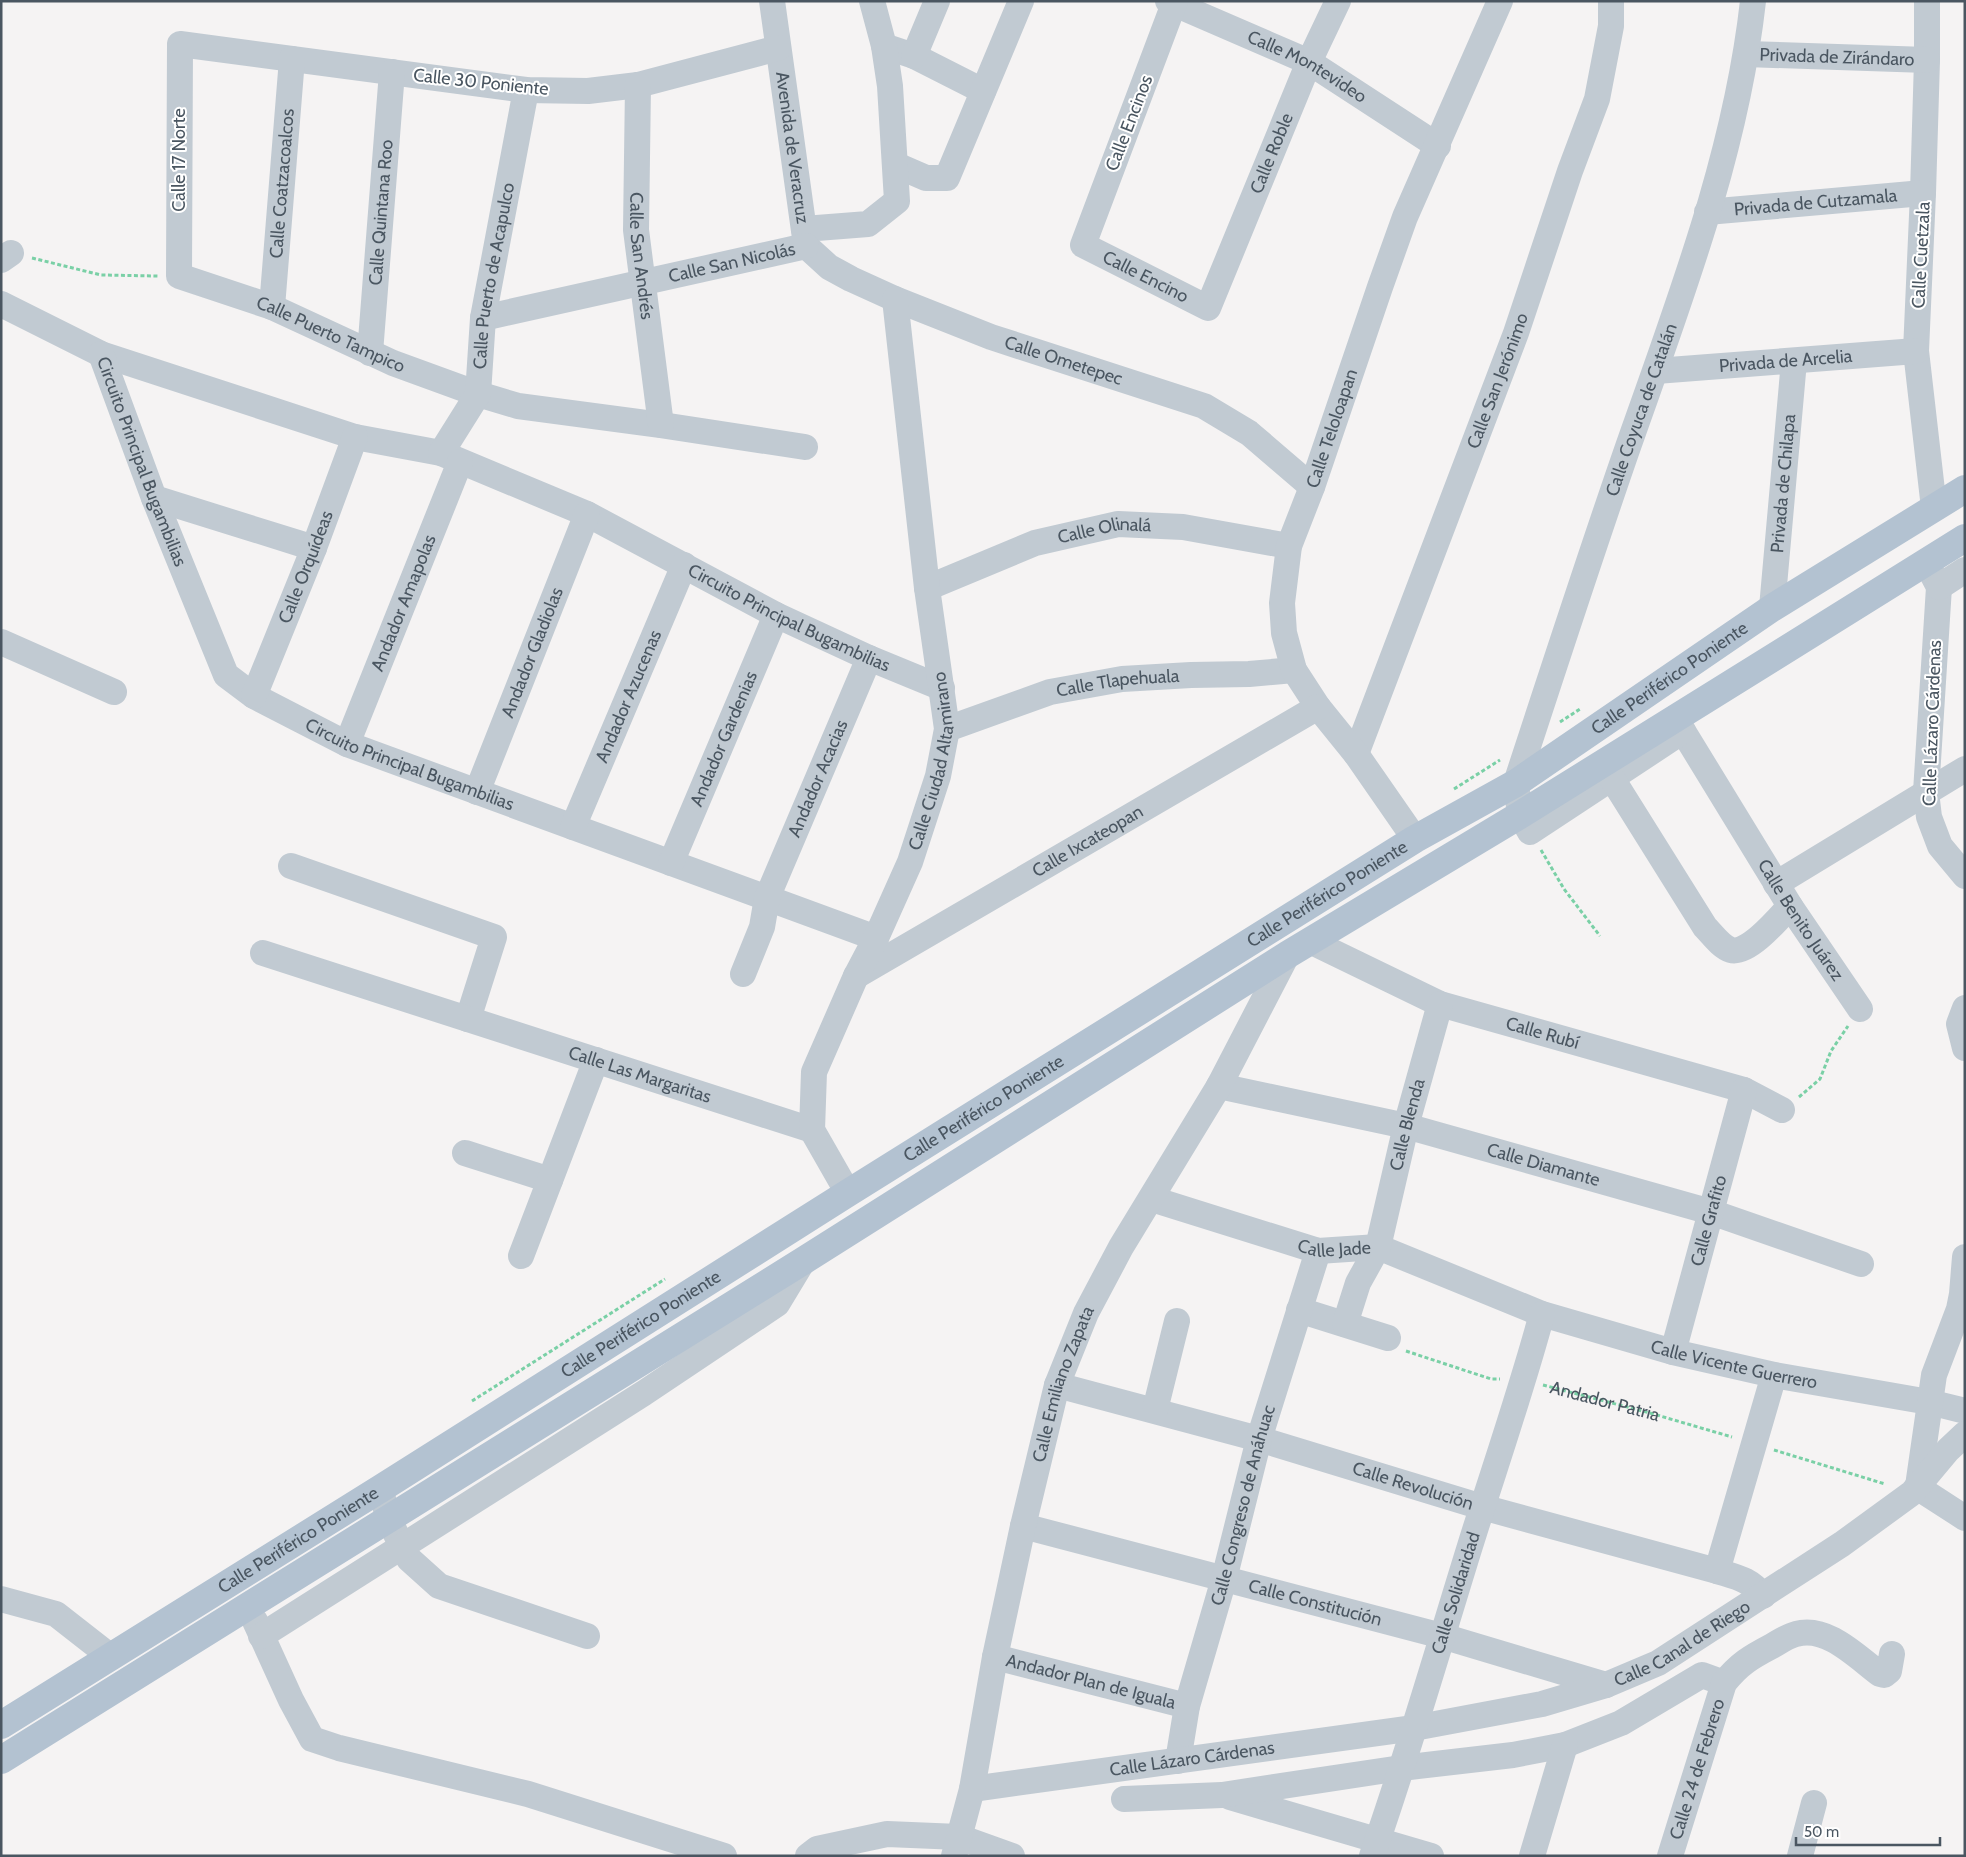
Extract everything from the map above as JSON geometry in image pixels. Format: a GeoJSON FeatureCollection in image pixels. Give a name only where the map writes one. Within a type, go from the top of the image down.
{"type":"FeatureCollection","features":[{"type":"Feature","properties":{"kind":"main road","name":"Calle Periférico Poniente"},"geometry":{"type":"LineString","coordinates":[[1,1725],[380,1489],[848,1192],[1416,839],[1516,783],[1772,608],[1965,489]]}},
{"type":"Feature","properties":{"kind":"main road","name":"Calle Periférico Poniente"},"geometry":{"type":"LineString","coordinates":[[1,1760],[803,1261],[1287,955],[1525,823],[1965,538]]}},
{"type":"Feature","properties":{"kind":"street","name":"Avenida de Veracruz"},"geometry":{"type":"LineString","coordinates":[[772,1],[805,238]]}},
{"type":"Feature","properties":{"kind":"street"},"geometry":{"type":"LineString","coordinates":[[872,1],[884,46],[896,165],[926,178],[947,178],[1020,2]]}},
{"type":"Feature","properties":{"kind":"street"},"geometry":{"type":"LineString","coordinates":[[914,56],[937,1]]}},
{"type":"Feature","properties":{"kind":"street","name":"Calle Roble"},"geometry":{"type":"LineString","coordinates":[[1208,308],[1309,62],[1338,1]]}},
{"type":"Feature","properties":{"kind":"street","name":"Calle Teloloapan"},"geometry":{"type":"LineString","coordinates":[[1416,839],[1356,754],[1318,707],[1294,670],[1284,633],[1282,603],[1289,546],[1312,487],[1405,217],[1438,146],[1500,1]]}},
{"type":"Feature","properties":{"kind":"street","name":"Calle San Jerónimo"},"geometry":{"type":"LineString","coordinates":[[1356,754],[1516,333],[1570,170],[1597,99],[1611,26],[1611,1]]}},
{"type":"Feature","properties":{"kind":"street","name":"Calle Coyuca de Catalán"},"geometry":{"type":"LineString","coordinates":[[1525,823],[1516,783],[1629,444],[1656,371],[1707,212],[1735,114],[1753,1]]}},
{"type":"Feature","properties":{"kind":"street","name":"Calle Cuetzala"},"geometry":{"type":"LineString","coordinates":[[1927,1],[1928,60],[1924,193],[1916,351],[1934,508]]}},
{"type":"Feature","properties":{"kind":"street","name":"Calle Montevideo"},"geometry":{"type":"LineString","coordinates":[[1173,2],[1309,62],[1438,146]]}},
{"type":"Feature","properties":{"kind":"street","name":"Calle Encinos"},"geometry":{"type":"LineString","coordinates":[[1083,245],[1173,2]]}},
{"type":"Feature","properties":{"kind":"street","name":"Calle 30 Poniente"},"geometry":{"type":"LineString","coordinates":[[180,44],[526,90],[588,91],[638,85],[778,48]]}},
{"type":"Feature","properties":{"kind":"street","name":"Calle 17 Norte"},"geometry":{"type":"LineString","coordinates":[[179,276],[180,44]]}},
{"type":"Feature","properties":{"kind":"street"},"geometry":{"type":"LineString","coordinates":[[884,46],[914,56],[983,91]]}},
{"type":"Feature","properties":{"kind":"street","name":"Privada de Zirándaro"},"geometry":{"type":"LineString","coordinates":[[1746,54],[1928,60]]}},
{"type":"Feature","properties":{"kind":"street","name":"Calle Coatzacoalcos"},"geometry":{"type":"LineString","coordinates":[[272,307],[292,59]]}},
{"type":"Feature","properties":{"kind":"street","name":"Calle Quintana Roo"},"geometry":{"type":"LineString","coordinates":[[370,353],[392,72]]}},
{"type":"Feature","properties":{"kind":"street","name":"Calle San Andrés"},"geometry":{"type":"LineString","coordinates":[[638,85],[636,230],[661,425]]}},
{"type":"Feature","properties":{"kind":"street","name":"Calle Puerto de Acapulco"},"geometry":{"type":"LineString","coordinates":[[450,458],[478,394],[483,318],[526,90]]}},
{"type":"Feature","properties":{"kind":"street","name":"Calle San Nicolás"},"geometry":{"type":"LineString","coordinates":[[483,318],[642,282],[805,238],[868,224],[898,201],[896,165]]}},
{"type":"Feature","properties":{"kind":"street","name":"Privada de Cutzamala"},"geometry":{"type":"LineString","coordinates":[[1707,212],[1924,193]]}},
{"type":"Feature","properties":{"kind":"street","name":"Calle Ometepec"},"geometry":{"type":"LineString","coordinates":[[805,238],[829,267],[895,299],[991,337],[1204,406],[1250,434],[1312,487]]}},
{"type":"Feature","properties":{"kind":"street","name":"Calle Encino"},"geometry":{"type":"LineString","coordinates":[[1083,245],[1208,308]]}},
{"type":"Feature","properties":{"kind":"street","name":"Calle Puerto Tampico"},"geometry":{"type":"LineString","coordinates":[[179,276],[272,307],[370,353],[478,394],[518,406],[661,425],[805,448]]}},
{"type":"Feature","properties":{"kind":"street","name":"Calle Ciudad Altamirano"},"geometry":{"type":"LineString","coordinates":[[812,1130],[814,1072],[856,976],[876,938],[910,862],[938,776],[947,729],[927,588],[895,299]]}},
{"type":"Feature","properties":{"kind":"street"},"geometry":{"type":"LineString","coordinates":[[1,304],[101,354]]}},
{"type":"Feature","properties":{"kind":"street","name":"Privada de Arcelia"},"geometry":{"type":"LineString","coordinates":[[1656,371],[1916,351]]}},
{"type":"Feature","properties":{"kind":"street","name":"Circuito Principal Bugambilias"},"geometry":{"type":"LineString","coordinates":[[101,354],[355,437],[450,458],[587,514],[776,615],[869,658],[942,688]]}},
{"type":"Feature","properties":{"kind":"street","name":"Circuito Principal Bugambilias"},"geometry":{"type":"LineString","coordinates":[[101,354],[154,498],[226,674],[254,696],[347,744],[876,938]]}},
{"type":"Feature","properties":{"kind":"street","name":"Privada de Chilapa"},"geometry":{"type":"LineString","coordinates":[[1772,608],[1794,361]]}},
{"type":"Feature","properties":{"kind":"street","name":"Calle Orquídeas"},"geometry":{"type":"LineString","coordinates":[[254,696],[314,548],[355,437]]}},
{"type":"Feature","properties":{"kind":"street","name":"Andador Amapolas"},"geometry":{"type":"LineString","coordinates":[[347,744],[450,458]]}},
{"type":"Feature","properties":{"kind":"street"},"geometry":{"type":"LineString","coordinates":[[154,498],[314,548]]}},
{"type":"Feature","properties":{"kind":"street","name":"Andador Gladiolas"},"geometry":{"type":"LineString","coordinates":[[477,792],[587,514]]}},
{"type":"Feature","properties":{"kind":"street","name":"Calle Olinalá"},"geometry":{"type":"LineString","coordinates":[[927,588],[1035,543],[1118,524],[1183,527],[1289,546]]}},
{"type":"Feature","properties":{"kind":"street"},"geometry":{"type":"LineString","coordinates":[[1926,562],[1939,587],[1965,570]]}},
{"type":"Feature","properties":{"kind":"street","name":"Andador Azucenas"},"geometry":{"type":"LineString","coordinates":[[573,827],[684,565]]}},
{"type":"Feature","properties":{"kind":"street","name":"Calle Lázaro Cárdenas"},"geometry":{"type":"LineString","coordinates":[[1939,587],[1926,792],[1929,818],[1940,846],[1965,876]]}},
{"type":"Feature","properties":{"kind":"street","name":"Andador Gardenias"},"geometry":{"type":"LineString","coordinates":[[671,863],[776,615]]}},
{"type":"Feature","properties":{"kind":"street"},"geometry":{"type":"LineString","coordinates":[[1,642],[114,692]]}},
{"type":"Feature","properties":{"kind":"street","name":"Andador Acacias"},"geometry":{"type":"LineString","coordinates":[[743,974],[762,927],[767,898],[869,658]]}},
{"type":"Feature","properties":{"kind":"street","name":"Calle Tlapehuala"},"geometry":{"type":"LineString","coordinates":[[947,729],[1050,692],[1122,679],[1249,674],[1294,670]]}},
{"type":"Feature","properties":{"kind":"street","name":"Calle Ixcateopan"},"geometry":{"type":"LineString","coordinates":[[856,976],[1318,707]]}},
{"type":"Feature","properties":{"kind":"street","name":"Calle Benito Juárez"},"geometry":{"type":"LineString","coordinates":[[1679,725],[1790,906],[1860,1009]]}},
{"type":"Feature","properties":{"kind":"street"},"geometry":{"type":"LineString","coordinates":[[1776,884],[1965,769]]}},
{"type":"Feature","properties":{"kind":"street"},"geometry":{"type":"LineString","coordinates":[[1607,771],[1705,927],[1725,947],[1738,951],[1754,943],[1790,906]]}},
{"type":"Feature","properties":{"kind":"street"},"geometry":{"type":"LineString","coordinates":[[291,866],[494,936],[468,1019]]}},
{"type":"Feature","properties":{"kind":"street","name":"Calle Rubí"},"geometry":{"type":"LineString","coordinates":[[1310,941],[1440,1004],[1744,1090],[1782,1110]]}},
{"type":"Feature","properties":{"kind":"street","name":"Calle Las Margaritas"},"geometry":{"type":"LineString","coordinates":[[263,953],[812,1130]]}},
{"type":"Feature","properties":{"kind":"street","name":"Calle Emiliano Zapata"},"geometry":{"type":"LineString","coordinates":[[956,1846],[972,1789],[995,1657],[1023,1526],[1057,1385],[1086,1313],[1121,1247],[1152,1199],[1219,1086],[1287,955]]}},
{"type":"Feature","properties":{"kind":"street","name":"Calle Blenda"},"geometry":{"type":"LineString","coordinates":[[1345,1324],[1358,1283],[1378,1247],[1406,1126],[1440,1004]]}},
{"type":"Feature","properties":{"kind":"street"},"geometry":{"type":"LineString","coordinates":[[1965,1008],[1959,1024],[1965,1048]]}},
{"type":"Feature","properties":{"kind":"street"},"geometry":{"type":"LineString","coordinates":[[521,1256],[596,1060]]}},
{"type":"Feature","properties":{"kind":"street","name":"Calle Diamante"},"geometry":{"type":"LineString","coordinates":[[1219,1086],[1406,1126],[1711,1212],[1862,1264]]}},
{"type":"Feature","properties":{"kind":"street","name":"Calle Grafito"},"geometry":{"type":"LineString","coordinates":[[1673,1352],[1744,1090]]}},
{"type":"Feature","properties":{"kind":"street"},"geometry":{"type":"LineString","coordinates":[[812,1130],[848,1192]]}},
{"type":"Feature","properties":{"kind":"street"},"geometry":{"type":"LineString","coordinates":[[465,1153],[550,1180]]}},
{"type":"Feature","properties":{"kind":"street","name":"Calle Jade"},"geometry":{"type":"LineString","coordinates":[[1152,1199],[1318,1251],[1378,1247],[1542,1314]]}},
{"type":"Feature","properties":{"kind":"street","name":"Calle Congreso de Anáhuac"},"geometry":{"type":"LineString","coordinates":[[1178,1762],[1186,1706],[1224,1579],[1259,1439],[1318,1251]]}},
{"type":"Feature","properties":{"kind":"street"},"geometry":{"type":"LineString","coordinates":[[262,1636],[652,1388],[777,1304],[803,1261]]}},
{"type":"Feature","properties":{"kind":"street"},"geometry":{"type":"LineString","coordinates":[[1964,1281],[1954,1325],[1934,1375],[1915,1490],[1965,1518]]}},
{"type":"Feature","properties":{"kind":"street"},"geometry":{"type":"LineString","coordinates":[[1299,1310],[1388,1338]]}},
{"type":"Feature","properties":{"kind":"street","name":"Calle Vicente Guerrero"},"geometry":{"type":"LineString","coordinates":[[1542,1314],[1673,1352],[1774,1375],[1929,1402],[1965,1411]]}},
{"type":"Feature","properties":{"kind":"street","name":"Calle Solidaridad"},"geometry":{"type":"LineString","coordinates":[[1374,1848],[1524,1380],[1542,1314]]}},
{"type":"Feature","properties":{"kind":"street"},"geometry":{"type":"LineString","coordinates":[[1155,1410],[1177,1322]]}},
{"type":"Feature","properties":{"kind":"street"},"geometry":{"type":"LineString","coordinates":[[1717,1571],[1774,1375]]}},
{"type":"Feature","properties":{"kind":"street","name":"Calle Revolución"},"geometry":{"type":"LineString","coordinates":[[1057,1385],[1259,1439],[1482,1507],[1717,1571],[1745,1580],[1756,1586],[1763,1596]]}},
{"type":"Feature","properties":{"kind":"street","name":"Calle Canal de Riego"},"geometry":{"type":"LineString","coordinates":[[1414,1728],[1542,1704],[1606,1685],[1658,1663],[1842,1544],[1915,1490],[1948,1450],[1965,1434]]}},
{"type":"Feature","properties":{"kind":"street"},"geometry":{"type":"LineString","coordinates":[[380,1489],[388,1518],[409,1559],[439,1586],[587,1636]]}},
{"type":"Feature","properties":{"kind":"street","name":"Calle Constitución"},"geometry":{"type":"LineString","coordinates":[[1023,1526],[1442,1636],[1606,1685]]}},
{"type":"Feature","properties":{"kind":"street"},"geometry":{"type":"LineString","coordinates":[[1,1600],[56,1614],[111,1657]]}},
{"type":"Feature","properties":{"kind":"street"},"geometry":{"type":"LineString","coordinates":[[248,1606],[291,1700],[312,1738],[339,1748],[528,1794],[724,1856]]}},
{"type":"Feature","properties":{"kind":"street"},"geometry":{"type":"LineString","coordinates":[[1124,1799],[1222,1795],[1401,1768],[1513,1755],[1565,1745],[1621,1723],[1702,1674],[1724,1683],[1746,1659],[1796,1634],[1809,1632],[1835,1641],[1880,1674],[1889,1671],[1892,1654]]}},
{"type":"Feature","properties":{"kind":"street","name":"Andador Plan de Iguala"},"geometry":{"type":"LineString","coordinates":[[995,1657],[1186,1706]]}},
{"type":"Feature","properties":{"kind":"street","name":"Calle 24 de Febrero"},"geometry":{"type":"LineString","coordinates":[[1670,1856],[1724,1683]]}},
{"type":"Feature","properties":{"kind":"street","name":"Calle Lázaro Cárdenas"},"geometry":{"type":"LineString","coordinates":[[972,1789],[1414,1728]]}},
{"type":"Feature","properties":{"kind":"street"},"geometry":{"type":"LineString","coordinates":[[1532,1856],[1565,1745]]}},
{"type":"Feature","properties":{"kind":"street"},"geometry":{"type":"LineString","coordinates":[[1222,1795],[1374,1848],[1431,1856]]}},
{"type":"Feature","properties":{"kind":"street"},"geometry":{"type":"LineString","coordinates":[[1800,1856],[1814,1803]]}},
{"type":"Feature","properties":{"kind":"street"},"geometry":{"type":"LineString","coordinates":[[808,1856],[818,1849],[887,1834],[1012,1856]]}},
{"type":"Feature","properties":{"kind":"path"},"geometry":{"type":"LineString","coordinates":[[6,257],[101,275],[179,276]]}},
{"type":"Feature","properties":{"kind":"path"},"geometry":{"type":"LineString","coordinates":[[1525,823],[1564,889],[1600,936]]}},
{"type":"Feature","properties":{"kind":"path"},"geometry":{"type":"LineString","coordinates":[[1782,1110],[1811,1088],[1820,1078],[1831,1052],[1860,1009]]}},
{"type":"Feature","properties":{"kind":"path","name":"Andador Patria"},"geometry":{"type":"LineString","coordinates":[[1388,1338],[1402,1350],[1492,1379],[1524,1380],[1650,1412],[1915,1490]]}}]}
